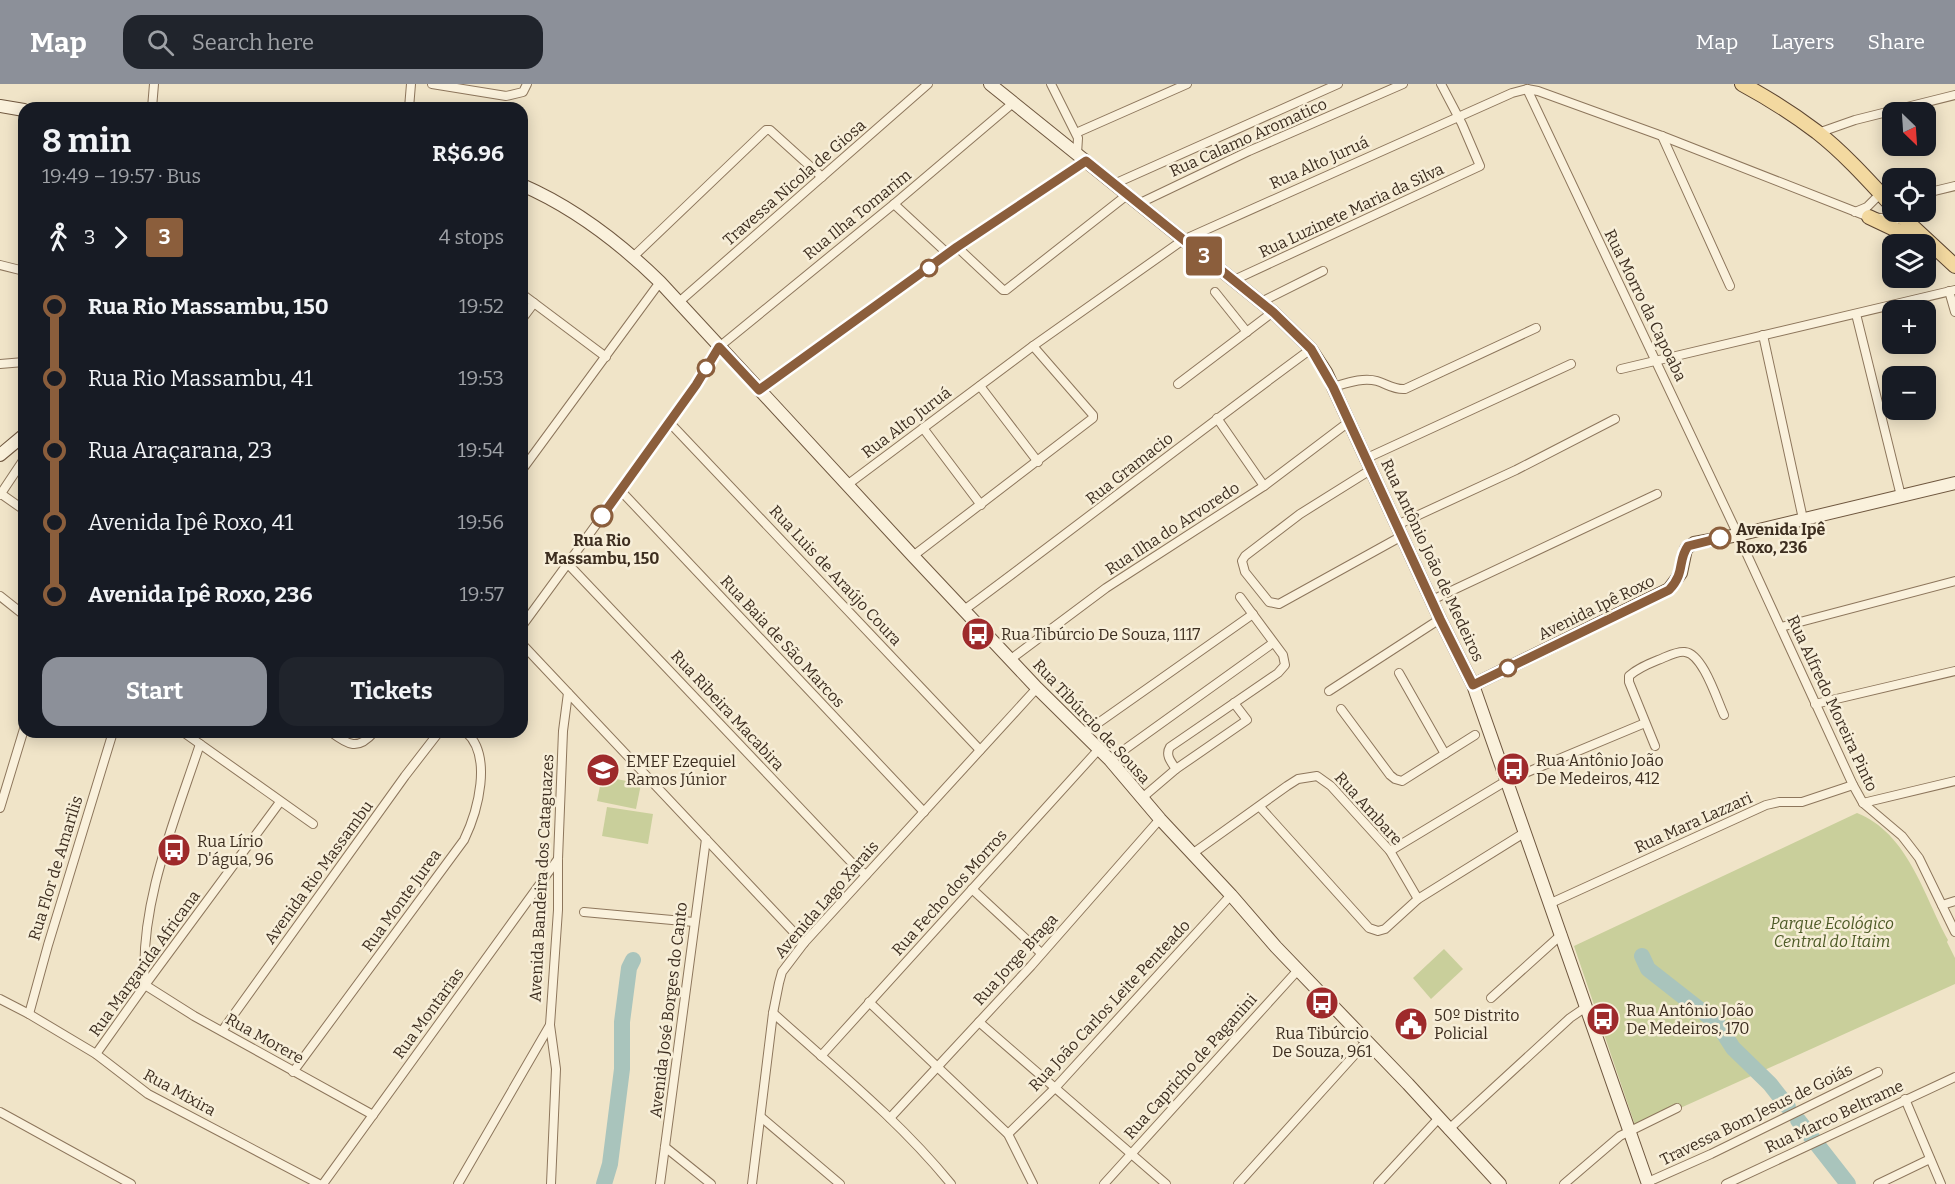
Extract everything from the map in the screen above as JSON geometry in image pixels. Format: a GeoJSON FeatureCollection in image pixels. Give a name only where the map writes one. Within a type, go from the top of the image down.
{"type":"FeatureCollection","features":[{"type":"Feature","properties":{"kind":"main road"},"geometry":{"type":"LineString","coordinates":[[1746,85],[1818,133],[1882,195]]}},
{"type":"Feature","properties":{"kind":"main road"},"geometry":{"type":"LineString","coordinates":[[1869,217],[1905,234]]}},
{"type":"Feature","properties":{"kind":"main road"},"geometry":{"type":"LineString","coordinates":[[1909,222],[1921,234]]}},
{"type":"Feature","properties":{"kind":"main road"},"geometry":{"type":"LineString","coordinates":[[1936,248],[1955,266]]}},
{"type":"Feature","properties":{"kind":"street"},"geometry":{"type":"LineString","coordinates":[[152,102],[154,84]]}},
{"type":"Feature","properties":{"kind":"street"},"geometry":{"type":"LineString","coordinates":[[410,102],[411,84]]}},
{"type":"Feature","properties":{"kind":"street"},"geometry":{"type":"LineString","coordinates":[[432,84],[506,96],[523,92],[527,84]]}},
{"type":"Feature","properties":{"kind":"street","name":"Travessa Nicola de Giosa"},"geometry":{"type":"LineString","coordinates":[[679,302],[928,84]]}},
{"type":"Feature","properties":{"kind":"street","name":"Rua Antônio João de Medeiros"},"geometry":{"type":"LineString","coordinates":[[990,84],[1261,302],[1311,349],[1350,421],[1440,619],[1473,685],[1481,731],[1506,781],[1562,934],[1648,1183]]}},
{"type":"Feature","properties":{"kind":"street"},"geometry":{"type":"LineString","coordinates":[[759,390],[1082,158],[1076,133],[1051,84]]}},
{"type":"Feature","properties":{"kind":"street"},"geometry":{"type":"LineString","coordinates":[[1076,133],[1187,84]]}},
{"type":"Feature","properties":{"kind":"street"},"geometry":{"type":"LineString","coordinates":[[1114,184],[1338,84]]}},
{"type":"Feature","properties":{"kind":"street","name":"Rua Calamo Aromatico"},"geometry":{"type":"LineString","coordinates":[[1138,204],[1249,151],[1403,84]]}},
{"type":"Feature","properties":{"kind":"street"},"geometry":{"type":"LineString","coordinates":[[1441,84],[1458,116]]}},
{"type":"Feature","properties":{"kind":"street"},"geometry":{"type":"LineString","coordinates":[[1527,89],[1662,136],[1869,217],[1882,211]]}},
{"type":"Feature","properties":{"kind":"street","name":"Rua Alto Juruá"},"geometry":{"type":"LineString","coordinates":[[847,484],[1033,346],[1183,240],[1458,116],[1527,89]]}},
{"type":"Feature","properties":{"kind":"street","name":"Rua Morro da Capoaba"},"geometry":{"type":"LineString","coordinates":[[1527,89],[1738,535]]}},
{"type":"Feature","properties":{"kind":"street"},"geometry":{"type":"LineString","coordinates":[[1818,133],[1855,120],[1955,95]]}},
{"type":"Feature","properties":{"kind":"street","name":"Rua Ilha Tomarim"},"geometry":{"type":"LineString","coordinates":[[719,347],[1013,103]]}},
{"type":"Feature","properties":{"kind":"street"},"geometry":{"type":"LineString","coordinates":[[0,106],[18,109]]}},
{"type":"Feature","properties":{"kind":"street","name":"Rua Luzinete Maria da Silva"},"geometry":{"type":"LineString","coordinates":[[1234,280],[1480,166],[1458,116]]}},
{"type":"Feature","properties":{"kind":"street"},"geometry":{"type":"LineString","coordinates":[[634,256],[766,130],[770,130],[822,177]]}},
{"type":"Feature","properties":{"kind":"street"},"geometry":{"type":"LineString","coordinates":[[1662,136],[1730,286]]}},
{"type":"Feature","properties":{"kind":"street"},"geometry":{"type":"LineString","coordinates":[[1936,191],[1955,186]]}},
{"type":"Feature","properties":{"kind":"street","name":"Rua Tibúrcio de Sousa"},"geometry":{"type":"LineString","coordinates":[[528,188],[569,209],[602,231],[634,256],[660,282],[1037,688],[1110,760],[1160,819],[1298,970],[1500,1184]]}},
{"type":"Feature","properties":{"kind":"street"},"geometry":{"type":"LineString","coordinates":[[957,247],[1003,290],[1006,290],[1127,195]]}},
{"type":"Feature","properties":{"kind":"street"},"geometry":{"type":"LineString","coordinates":[[894,204],[948,254]]}},
{"type":"Feature","properties":{"kind":"street"},"geometry":{"type":"LineString","coordinates":[[1855,212],[1867,207],[1882,206]]}},
{"type":"Feature","properties":{"kind":"street"},"geometry":{"type":"LineString","coordinates":[[0,265],[18,269]]}},
{"type":"Feature","properties":{"kind":"street"},"geometry":{"type":"LineString","coordinates":[[1261,302],[1323,271]]}},
{"type":"Feature","properties":{"kind":"street"},"geometry":{"type":"LineString","coordinates":[[528,462],[660,282]]}},
{"type":"Feature","properties":{"kind":"street"},"geometry":{"type":"LineString","coordinates":[[1621,369],[1952,291],[1955,312]]}},
{"type":"Feature","properties":{"kind":"street"},"geometry":{"type":"LineString","coordinates":[[1215,292],[1248,332]]}},
{"type":"Feature","properties":{"kind":"street"},"geometry":{"type":"LineString","coordinates":[[528,298],[606,357]]}},
{"type":"Feature","properties":{"kind":"street"},"geometry":{"type":"LineString","coordinates":[[528,311],[534,303]]}},
{"type":"Feature","properties":{"kind":"street"},"geometry":{"type":"LineString","coordinates":[[1178,384],[1273,312]]}},
{"type":"Feature","properties":{"kind":"street"},"geometry":{"type":"LineString","coordinates":[[1856,314],[1901,496]]}},
{"type":"Feature","properties":{"kind":"street"},"geometry":{"type":"LineString","coordinates":[[1333,387],[1351,381],[1369,380],[1397,389],[1405,389],[1536,328]]}},
{"type":"Feature","properties":{"kind":"street"},"geometry":{"type":"LineString","coordinates":[[1763,335],[1803,519]]}},
{"type":"Feature","properties":{"kind":"street"},"geometry":{"type":"LineString","coordinates":[[913,556],[1093,418],[1093,415],[1033,346]]}},
{"type":"Feature","properties":{"kind":"street"},"geometry":{"type":"LineString","coordinates":[[528,618],[669,423],[719,347]]}},
{"type":"Feature","properties":{"kind":"street","name":"Rua Gramacio"},"geometry":{"type":"LineString","coordinates":[[964,610],[1311,349]]}},
{"type":"Feature","properties":{"kind":"street"},"geometry":{"type":"LineString","coordinates":[[0,364],[18,362]]}},
{"type":"Feature","properties":{"kind":"street"},"geometry":{"type":"LineString","coordinates":[[1571,364],[1369,464],[1245,556],[1242,561],[1243,569],[1269,602],[1279,604],[1400,530],[1615,419]]}},
{"type":"Feature","properties":{"kind":"street"},"geometry":{"type":"LineString","coordinates":[[980,386],[1038,462]]}},
{"type":"Feature","properties":{"kind":"street"},"geometry":{"type":"LineString","coordinates":[[1217,418],[1263,486]]}},
{"type":"Feature","properties":{"kind":"street","name":"Rua Ilha do Arvoredo"},"geometry":{"type":"LineString","coordinates":[[1011,658],[1106,588],[1263,486],[1350,421]]}},
{"type":"Feature","properties":{"kind":"street","name":"Rua Luis de Araújo Coura"},"geometry":{"type":"LineString","coordinates":[[669,423],[980,750]]}},
{"type":"Feature","properties":{"kind":"street"},"geometry":{"type":"LineString","coordinates":[[923,428],[981,505]]}},
{"type":"Feature","properties":{"kind":"street"},"geometry":{"type":"LineString","coordinates":[[0,455],[18,440]]}},
{"type":"Feature","properties":{"kind":"street"},"geometry":{"type":"LineString","coordinates":[[18,468],[0,494],[18,506]]}},
{"type":"Feature","properties":{"kind":"street","name":"Avenida Ipê Roxo"},"geometry":{"type":"LineString","coordinates":[[1473,685],[1669,590],[1681,573],[1684,554],[1688,546],[1955,483]]}},
{"type":"Feature","properties":{"kind":"street","name":"Rua Baia de São Marcos"},"geometry":{"type":"LineString","coordinates":[[621,491],[924,812]]}},
{"type":"Feature","properties":{"kind":"street"},"geometry":{"type":"LineString","coordinates":[[1432,600],[1657,494]]}},
{"type":"Feature","properties":{"kind":"street","name":"Rua Alfredo Moreira Pinto"},"geometry":{"type":"LineString","coordinates":[[1738,535],[1863,803],[1902,836],[1919,858],[1955,933]]}},
{"type":"Feature","properties":{"kind":"street","name":"Rua Ribeira Macabira"},"geometry":{"type":"LineString","coordinates":[[568,564],[866,875]]}},
{"type":"Feature","properties":{"kind":"street"},"geometry":{"type":"LineString","coordinates":[[1781,627],[1955,581]]}},
{"type":"Feature","properties":{"kind":"street"},"geometry":{"type":"LineString","coordinates":[[0,596],[18,610]]}},
{"type":"Feature","properties":{"kind":"street"},"geometry":{"type":"LineString","coordinates":[[1176,769],[1168,756],[1170,747],[1284,668],[1284,658],[1240,597]]}},
{"type":"Feature","properties":{"kind":"street"},"geometry":{"type":"LineString","coordinates":[[1084,733],[1253,614]]}},
{"type":"Feature","properties":{"kind":"street"},"geometry":{"type":"LineString","coordinates":[[1329,691],[1440,619]]}},
{"type":"Feature","properties":{"kind":"street"},"geometry":{"type":"LineString","coordinates":[[1110,760],[1273,643]]}},
{"type":"Feature","properties":{"kind":"street"},"geometry":{"type":"LineString","coordinates":[[528,650],[804,943]]}},
{"type":"Feature","properties":{"kind":"street"},"geometry":{"type":"LineString","coordinates":[[1655,746],[1631,689],[1629,676],[1636,670],[1679,652],[1688,651],[1695,655],[1701,664],[1724,715]]}},
{"type":"Feature","properties":{"kind":"street"},"geometry":{"type":"LineString","coordinates":[[1815,704],[1955,671]]}},
{"type":"Feature","properties":{"kind":"street"},"geometry":{"type":"LineString","coordinates":[[1399,673],[1445,754]]}},
{"type":"Feature","properties":{"kind":"street","name":"Avenida Lago Xarais"},"geometry":{"type":"LineString","coordinates":[[752,1184],[773,1013],[782,972],[804,943],[1037,688]]}},
{"type":"Feature","properties":{"kind":"street","name":"Avenida Bandeira dos Cataguazes"},"geometry":{"type":"LineString","coordinates":[[458,1184],[550,1025],[558,910],[563,731],[568,693]]}},
{"type":"Feature","properties":{"kind":"street"},"geometry":{"type":"LineString","coordinates":[[1142,798],[1176,769],[1247,720],[1234,703]]}},
{"type":"Feature","properties":{"kind":"street"},"geometry":{"type":"LineString","coordinates":[[1341,709],[1390,775],[1399,781],[1481,731]]}},
{"type":"Feature","properties":{"kind":"street"},"geometry":{"type":"LineString","coordinates":[[1390,851],[1506,781],[1645,723]]}},
{"type":"Feature","properties":{"kind":"street"},"geometry":{"type":"LineString","coordinates":[[0,808],[21,738]]}},
{"type":"Feature","properties":{"kind":"street","name":"Rua Flor de Amarilis"},"geometry":{"type":"LineString","coordinates":[[29,1014],[111,738]]}},
{"type":"Feature","properties":{"kind":"street"},"geometry":{"type":"LineString","coordinates":[[192,738],[313,824]]}},
{"type":"Feature","properties":{"kind":"street"},"geometry":{"type":"LineString","coordinates":[[340,738],[348,743],[358,744],[367,738]]}},
{"type":"Feature","properties":{"kind":"street","name":"Avenida Rio Massambu"},"geometry":{"type":"LineString","coordinates":[[222,1031],[435,738]]}},
{"type":"Feature","properties":{"kind":"street","name":"Rua Monte Jurea"},"geometry":{"type":"LineString","coordinates":[[293,1072],[464,840],[474,819],[480,783],[477,748],[472,738]]}},
{"type":"Feature","properties":{"kind":"street"},"geometry":{"type":"LineString","coordinates":[[145,985],[145,940],[152,895],[200,744]]}},
{"type":"Feature","properties":{"kind":"street","name":"Rua Fecho dos Morros"},"geometry":{"type":"LineString","coordinates":[[820,1056],[1099,749]]}},
{"type":"Feature","properties":{"kind":"street","name":"Rua Ambare"},"geometry":{"type":"LineString","coordinates":[[1192,854],[1299,779],[1317,776],[1331,786],[1390,851],[1418,899]]}},
{"type":"Feature","properties":{"kind":"street"},"geometry":{"type":"LineString","coordinates":[[1863,803],[1955,781]]}},
{"type":"Feature","properties":{"kind":"street","name":"Rua Mara Lazzari"},"geometry":{"type":"LineString","coordinates":[[1551,903],[1766,805],[1779,802],[1802,802],[1853,784]]}},
{"type":"Feature","properties":{"kind":"street","name":"Rua Margarida Africana"},"geometry":{"type":"LineString","coordinates":[[96,1054],[280,802]]}},
{"type":"Feature","properties":{"kind":"street"},"geometry":{"type":"LineString","coordinates":[[1260,807],[1369,928],[1378,931],[1385,929],[1418,899],[1524,833]]}},
{"type":"Feature","properties":{"kind":"street","name":"Rua Jorge Braga"},"geometry":{"type":"LineString","coordinates":[[890,1119],[1160,819]]}},
{"type":"Feature","properties":{"kind":"street","name":"Avenida José Borges do Canto"},"geometry":{"type":"LineString","coordinates":[[660,1184],[706,839]]}},
{"type":"Feature","properties":{"kind":"street","name":"Rua Montarias"},"geometry":{"type":"LineString","coordinates":[[321,1184],[558,859]]}},
{"type":"Feature","properties":{"kind":"street"},"geometry":{"type":"LineString","coordinates":[[972,889],[1041,953]]}},
{"type":"Feature","properties":{"kind":"street","name":"Rua João Carlos Leite Penteado"},"geometry":{"type":"LineString","coordinates":[[1008,1134],[1055,1088],[1231,895]]}},
{"type":"Feature","properties":{"kind":"street"},"geometry":{"type":"LineString","coordinates":[[1942,904],[1955,901]]}},
{"type":"Feature","properties":{"kind":"street"},"geometry":{"type":"LineString","coordinates":[[584,912],[694,922]]}},
{"type":"Feature","properties":{"kind":"street"},"geometry":{"type":"LineString","coordinates":[[1491,998],[1562,934]]}},
{"type":"Feature","properties":{"kind":"street","name":"Rua Capricho de Paganini"},"geometry":{"type":"LineString","coordinates":[[1104,1184],[1298,970]]}},
{"type":"Feature","properties":{"kind":"street","name":"Rua Morere"},"geometry":{"type":"LineString","coordinates":[[145,985],[293,1072],[373,1115]]}},
{"type":"Feature","properties":{"kind":"street","name":"Rua Mixira"},"geometry":{"type":"LineString","coordinates":[[0,999],[96,1054],[148,1094],[321,1184]]}},
{"type":"Feature","properties":{"kind":"street"},"geometry":{"type":"LineString","coordinates":[[869,1002],[1008,1134],[1033,1184]]}},
{"type":"Feature","properties":{"kind":"street"},"geometry":{"type":"LineString","coordinates":[[1448,1130],[1586,1006]]}},
{"type":"Feature","properties":{"kind":"street"},"geometry":{"type":"LineString","coordinates":[[773,1013],[925,1152],[951,1184]]}},
{"type":"Feature","properties":{"kind":"street"},"geometry":{"type":"LineString","coordinates":[[979,1022],[1166,1184]]}},
{"type":"Feature","properties":{"kind":"street"},"geometry":{"type":"LineString","coordinates":[[550,1025],[556,1069],[551,1184]]}},
{"type":"Feature","properties":{"kind":"street"},"geometry":{"type":"LineString","coordinates":[[1238,1184],[1367,1041]]}},
{"type":"Feature","properties":{"kind":"street","name":"Travessa Bom Jesus de Goiás"},"geometry":{"type":"LineString","coordinates":[[1648,1183],[1878,1072]]}},
{"type":"Feature","properties":{"kind":"street","name":"Rua Marco Beltrame"},"geometry":{"type":"LineString","coordinates":[[1726,1184],[1955,1077]]}},
{"type":"Feature","properties":{"kind":"street"},"geometry":{"type":"LineString","coordinates":[[1905,1099],[1941,1184]]}},
{"type":"Feature","properties":{"kind":"street"},"geometry":{"type":"LineString","coordinates":[[1564,1184],[1612,1141],[1677,1108]]}},
{"type":"Feature","properties":{"kind":"street"},"geometry":{"type":"LineString","coordinates":[[0,1112],[131,1184]]}},
{"type":"Feature","properties":{"kind":"street"},"geometry":{"type":"LineString","coordinates":[[761,1117],[840,1184]]}},
{"type":"Feature","properties":{"kind":"street"},"geometry":{"type":"LineString","coordinates":[[1378,1184],[1438,1119]]}},
{"type":"Feature","properties":{"kind":"street"},"geometry":{"type":"LineString","coordinates":[[665,1147],[711,1184]]}},
{"type":"Feature","properties":{"kind":"street"},"geometry":{"type":"LineString","coordinates":[[1878,1184],[1930,1159]]}},
{"type":"Feature","properties":{"kind":"green space"},"geometry":{"type":"Polygon","coordinates":[[[602,776],[641,784],[636,809],[597,801],[602,776]]]}},
{"type":"Feature","properties":{"kind":"green space"},"geometry":{"type":"Polygon","coordinates":[[[607,807],[653,814],[648,844],[602,836],[607,807]]]}},
{"type":"Feature","properties":{"kind":"green space","name":"Parque Ecológico Central do Itaim"},"geometry":{"type":"Polygon","coordinates":[[[1857,813],[1875,822],[1889,835],[1913,868],[1955,958],[1955,984],[1636,1128],[1574,946],[1857,813]]]}},
{"type":"Feature","properties":{"kind":"green space"},"geometry":{"type":"Polygon","coordinates":[[[1444,949],[1463,969],[1431,999],[1413,978],[1444,949]]]}},
{"type":"Feature","properties":{"kind":"waterway"},"geometry":{"type":"LineString","coordinates":[[1642,956],[1648,969],[1717,1023],[1733,1048],[1770,1084],[1788,1107]]}},
{"type":"Feature","properties":{"kind":"waterway"},"geometry":{"type":"LineString","coordinates":[[604,1184],[610,1164],[622,1069],[622,1022],[629,968],[633,960]]}},
{"type":"Feature","properties":{"kind":"waterway"},"geometry":{"type":"LineString","coordinates":[[1798,1120],[1848,1184]]}},
{"type":"Feature","properties":{"kind":"bus line","name":"3"},"geometry":{"type":"LineString","coordinates":[[602,516],[696,385],[719,347],[759,390],[957,247],[1086,161],[1273,312],[1311,349],[1326,372],[1440,619],[1473,685],[1669,590],[1681,573],[1684,554],[1688,546],[1720,538]]}},
{"type":"Feature","properties":{"kind":"place","name":"Rua Rio Massambu, 150"},"geometry":{"type":"Point","coordinates":[602,516]}},
{"type":"Feature","properties":{"kind":"place","name":"Avenida Ipê Roxo, 236"},"geometry":{"type":"Point","coordinates":[1720,538]}},
{"type":"Feature","properties":{"kind":"place","name":"Rua Tibúrcio De Souza, 1117"},"geometry":{"type":"Point","coordinates":[978,634]}},
{"type":"Feature","properties":{"kind":"place","name":"Rua Antônio João De Medeiros, 412"},"geometry":{"type":"Point","coordinates":[1513,769]}},
{"type":"Feature","properties":{"kind":"place","name":"EMEF Ezequiel Ramos Júnior"},"geometry":{"type":"Point","coordinates":[603,770]}},
{"type":"Feature","properties":{"kind":"place","name":"Rua Lírio D'água, 96"},"geometry":{"type":"Point","coordinates":[174,850]}},
{"type":"Feature","properties":{"kind":"place","name":"Rua Tibúrcio De Souza, 961"},"geometry":{"type":"Point","coordinates":[1322,1003]}},
{"type":"Feature","properties":{"kind":"place","name":"Rua Antônio João De Medeiros, 170"},"geometry":{"type":"Point","coordinates":[1603,1019]}},
{"type":"Feature","properties":{"kind":"place","name":"50º Distrito Policial"},"geometry":{"type":"Point","coordinates":[1411,1024]}}]}
